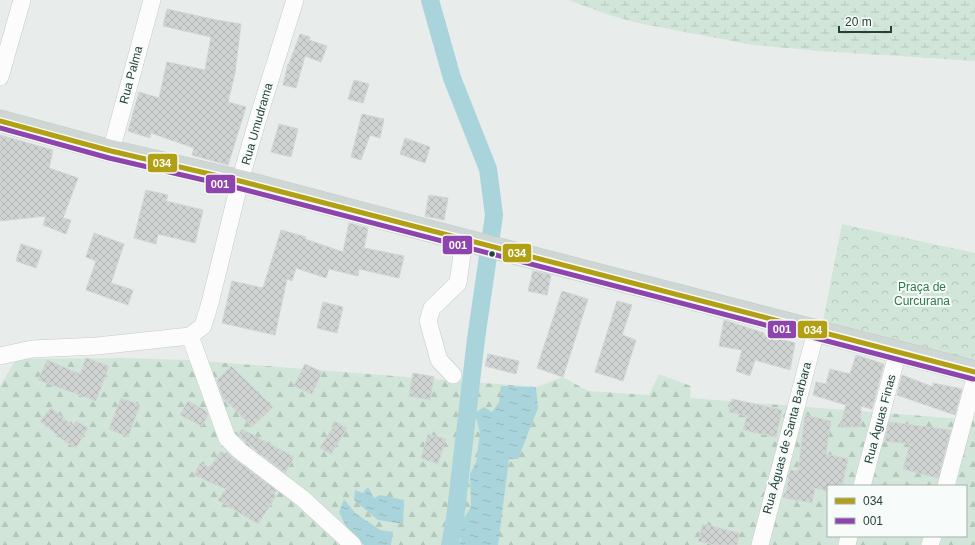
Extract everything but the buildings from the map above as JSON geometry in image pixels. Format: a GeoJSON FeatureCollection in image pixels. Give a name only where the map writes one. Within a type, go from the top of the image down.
{"type":"FeatureCollection","features":[{"type":"Feature","properties":{"kind":"main road"},"geometry":{"type":"LineString","coordinates":[[0,121],[111,151],[240,181],[469,242],[975,372]]}},
{"type":"Feature","properties":{"kind":"street"},"geometry":{"type":"LineString","coordinates":[[0,77],[22,0]]}},
{"type":"Feature","properties":{"kind":"street","name":"Rua Palma"},"geometry":{"type":"LineString","coordinates":[[111,151],[152,0]]}},
{"type":"Feature","properties":{"kind":"street","name":"Rua Umudrama"},"geometry":{"type":"LineString","coordinates":[[190,336],[203,326],[240,181],[295,0]]}},
{"type":"Feature","properties":{"kind":"street"},"geometry":{"type":"LineString","coordinates":[[453,375],[438,360],[428,321],[432,308],[458,283],[469,242]]}},
{"type":"Feature","properties":{"kind":"street","name":"Rua Águas de Santa Barbara"},"geometry":{"type":"LineString","coordinates":[[760,545],[816,331]]}},
{"type":"Feature","properties":{"kind":"street"},"geometry":{"type":"LineString","coordinates":[[0,356],[32,349],[98,346],[190,336],[227,438],[240,451],[302,498],[353,545]]}},
{"type":"Feature","properties":{"kind":"street","name":"Rua Águas Finas"},"geometry":{"type":"LineString","coordinates":[[862,485],[898,351]]}},
{"type":"Feature","properties":{"kind":"street"},"geometry":{"type":"LineString","coordinates":[[946,485],[975,378]]}},
{"type":"Feature","properties":{"kind":"green space"},"geometry":{"type":"Polygon","coordinates":[[[568,0],[975,0],[975,61],[753,45],[638,23],[609,15],[568,0]]]}},
{"type":"Feature","properties":{"kind":"green space","name":"Praça de Curcurana"},"geometry":{"type":"Polygon","coordinates":[[[842,224],[975,253],[975,361],[823,321],[842,224]]]}},
{"type":"Feature","properties":{"kind":"green space"},"geometry":{"type":"Polygon","coordinates":[[[122,358],[188,360],[536,387],[563,377],[588,391],[649,395],[659,374],[691,386],[690,398],[975,420],[975,545],[0,545],[0,386],[16,359],[122,358]]]}},
{"type":"Feature","properties":{"kind":"water"},"geometry":{"type":"Polygon","coordinates":[[[501,386],[536,387],[538,408],[518,459],[509,459],[498,545],[459,545],[461,540],[458,527],[471,507],[470,474],[476,462],[480,433],[475,413],[484,407],[492,412],[499,402],[501,386]]]}},
{"type":"Feature","properties":{"kind":"water"},"geometry":{"type":"Polygon","coordinates":[[[368,487],[374,498],[380,495],[404,500],[403,524],[378,520],[354,500],[355,490],[363,493],[368,487]]]}},
{"type":"Feature","properties":{"kind":"water"},"geometry":{"type":"Polygon","coordinates":[[[344,499],[355,513],[380,530],[393,532],[391,545],[364,545],[347,528],[339,512],[344,499]]]}},
{"type":"Feature","properties":{"kind":"waterway"},"geometry":{"type":"LineString","coordinates":[[430,0],[452,78],[488,169],[494,215],[476,339],[455,519],[450,545]]}},
{"type":"Feature","properties":{"kind":"transit line","name":"034"},"geometry":{"type":"LineString","coordinates":[[0,121],[111,151],[240,181],[975,372]]}},
{"type":"Feature","properties":{"kind":"transit line","name":"001"},"geometry":{"type":"LineString","coordinates":[[0,128],[109,158],[238,188],[973,379]]}}]}
